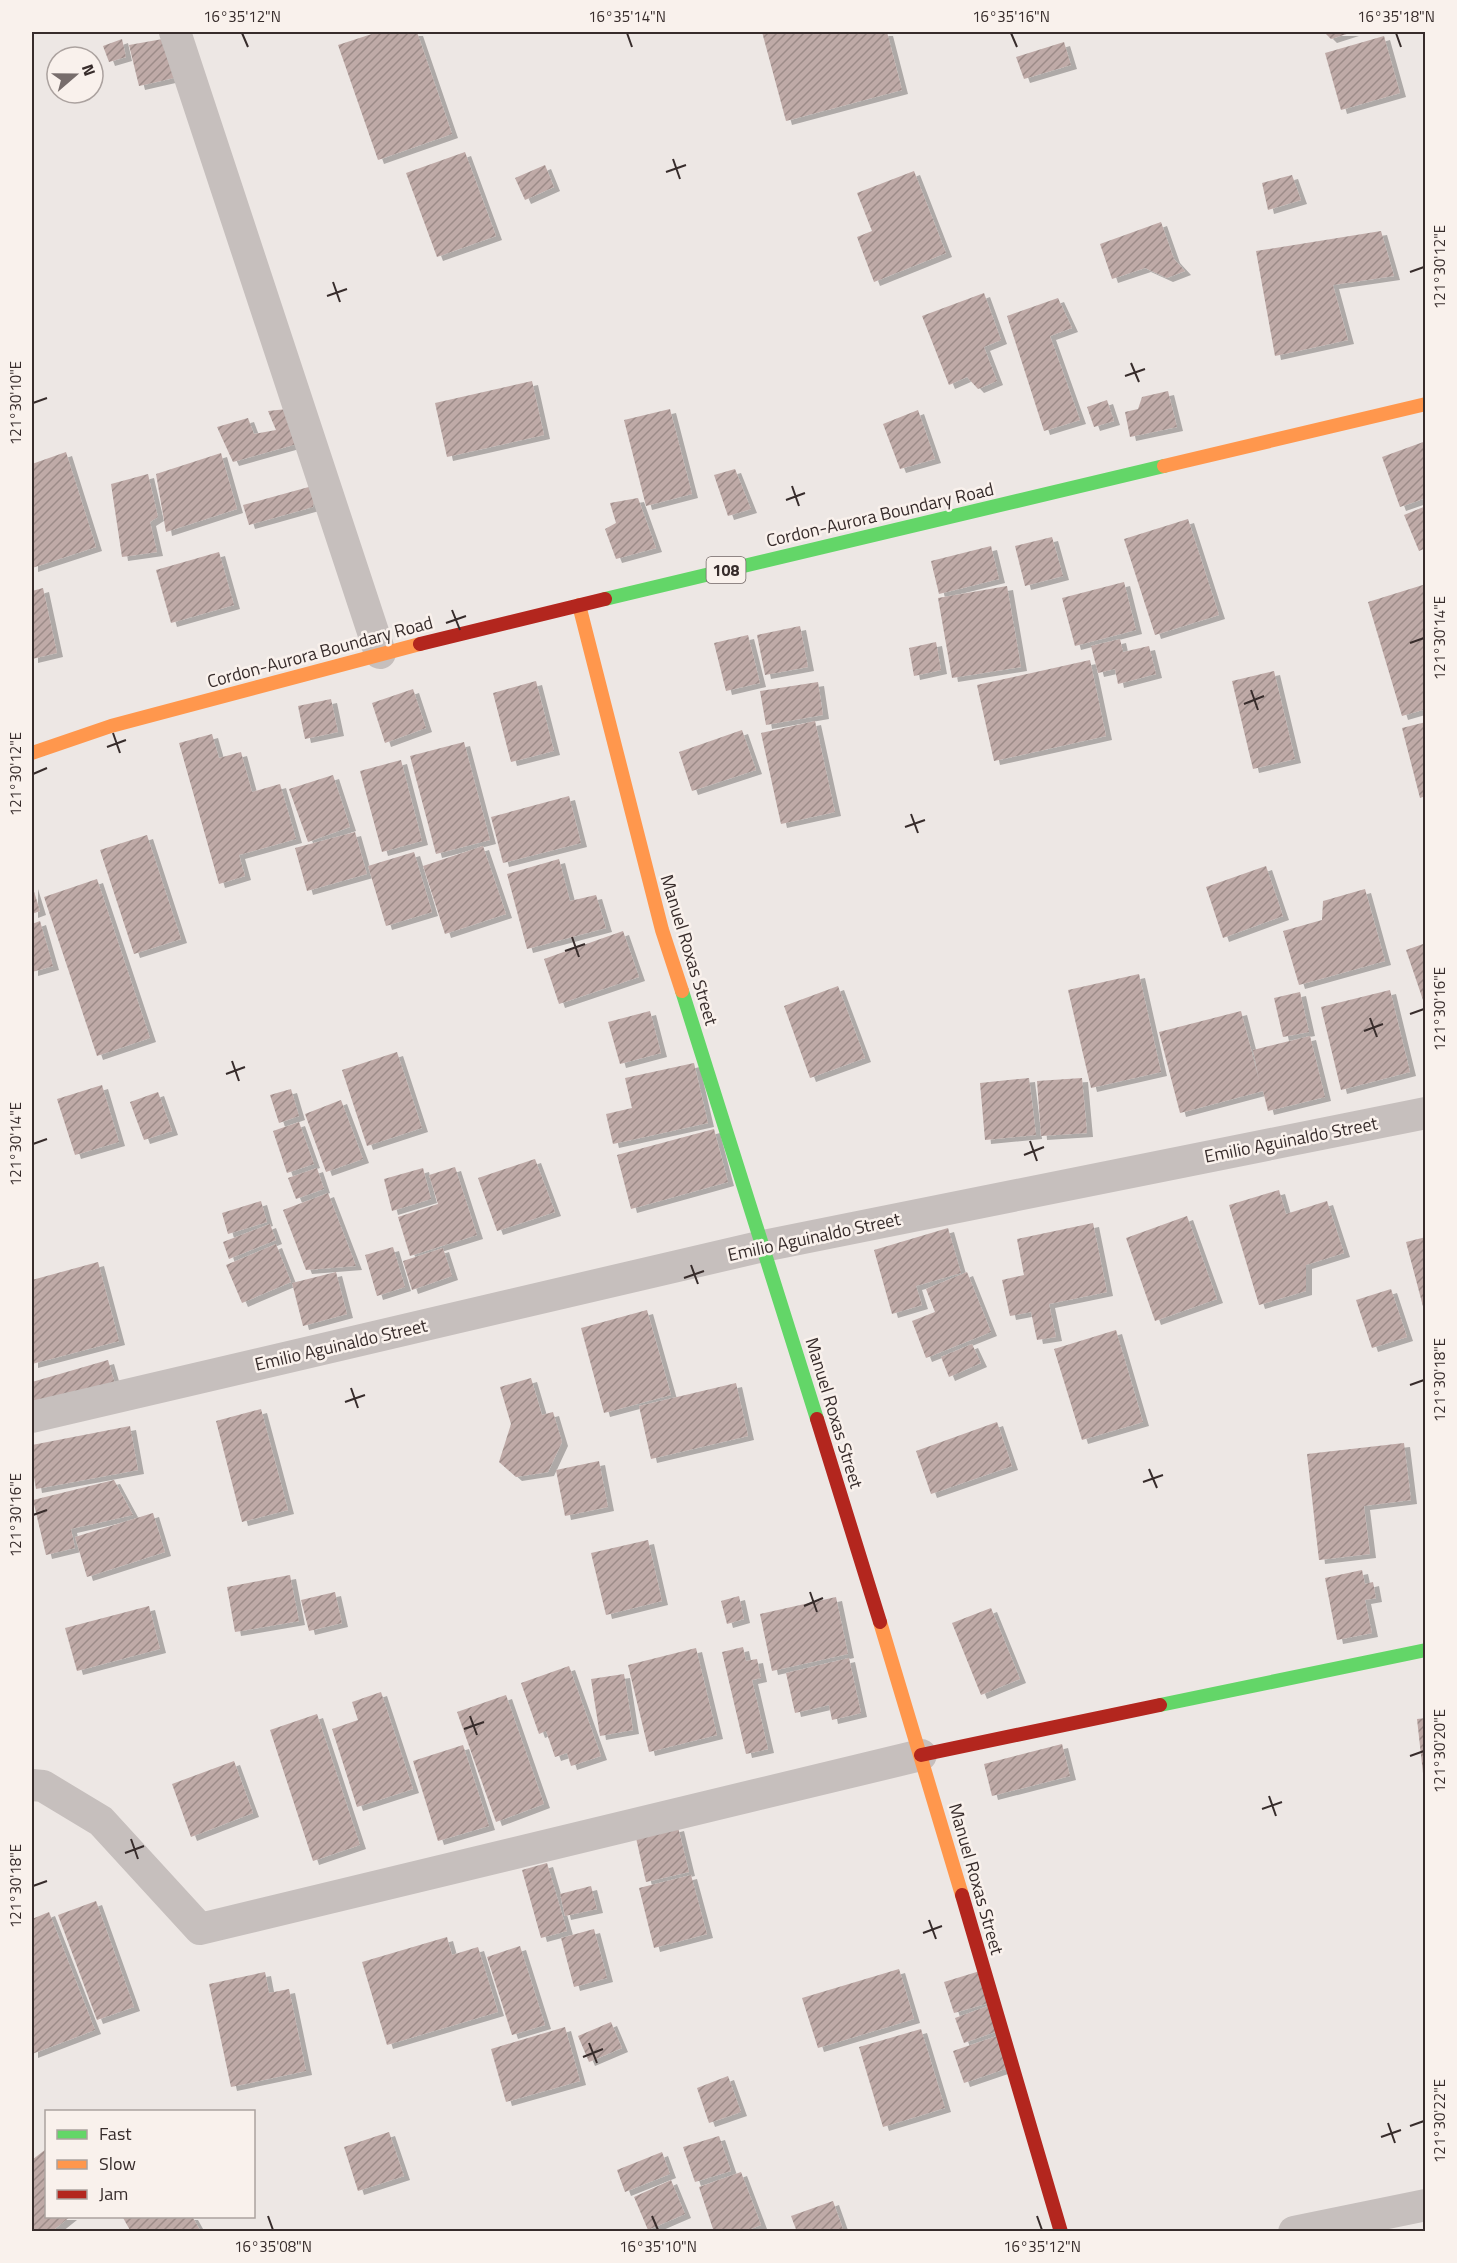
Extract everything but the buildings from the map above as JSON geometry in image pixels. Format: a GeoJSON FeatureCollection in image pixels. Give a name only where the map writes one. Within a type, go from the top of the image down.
{"type":"FeatureCollection","features":[{"type":"Feature","properties":{"kind":"street"},"geometry":{"type":"LineString","coordinates":[[175,32],[380,653]]}},
{"type":"Feature","properties":{"kind":"street","name":"Cordon-Aurora Boundary Road"},"geometry":{"type":"LineString","coordinates":[[32,753],[111,726],[380,653],[1425,404]]}},
{"type":"Feature","properties":{"kind":"street","name":"Manuel Roxas Street"},"geometry":{"type":"LineString","coordinates":[[579,604],[662,930],[921,1755],[1060,2232]]}},
{"type":"Feature","properties":{"kind":"street","name":"Emilio Aguinaldo Street"},"geometry":{"type":"LineString","coordinates":[[32,1417],[763,1246],[1425,1113]]}},
{"type":"Feature","properties":{"kind":"street"},"geometry":{"type":"LineString","coordinates":[[32,1785],[43,1786],[101,1821],[200,1929],[921,1755],[1425,1650]]}},
{"type":"Feature","properties":{"kind":"street"},"geometry":{"type":"LineString","coordinates":[[1293,2232],[1425,2205]]}},
{"type":"Feature","properties":{"kind":"traffic: fast"},"geometry":{"type":"LineString","coordinates":[[605,599],[1164,466]]}},
{"type":"Feature","properties":{"kind":"traffic: fast"},"geometry":{"type":"LineString","coordinates":[[682,991],[817,1419]]}},
{"type":"Feature","properties":{"kind":"traffic: fast"},"geometry":{"type":"LineString","coordinates":[[1160,1705],[1426,1650]]}},
{"type":"Feature","properties":{"kind":"traffic: slow"},"geometry":{"type":"LineString","coordinates":[[1164,466],[1426,404]]}},
{"type":"Feature","properties":{"kind":"traffic: slow"},"geometry":{"type":"LineString","coordinates":[[579,605],[662,930],[682,991]]}},
{"type":"Feature","properties":{"kind":"traffic: slow"},"geometry":{"type":"LineString","coordinates":[[32,753],[111,726],[420,644]]}},
{"type":"Feature","properties":{"kind":"traffic: slow"},"geometry":{"type":"LineString","coordinates":[[880,1622],[962,1895]]}},
{"type":"Feature","properties":{"kind":"traffic: jam"},"geometry":{"type":"LineString","coordinates":[[420,644],[605,599]]}},
{"type":"Feature","properties":{"kind":"traffic: jam"},"geometry":{"type":"LineString","coordinates":[[817,1419],[880,1622]]}},
{"type":"Feature","properties":{"kind":"traffic: jam"},"geometry":{"type":"LineString","coordinates":[[921,1755],[1160,1705]]}},
{"type":"Feature","properties":{"kind":"traffic: jam"},"geometry":{"type":"LineString","coordinates":[[962,1895],[1061,2232]]}}]}
